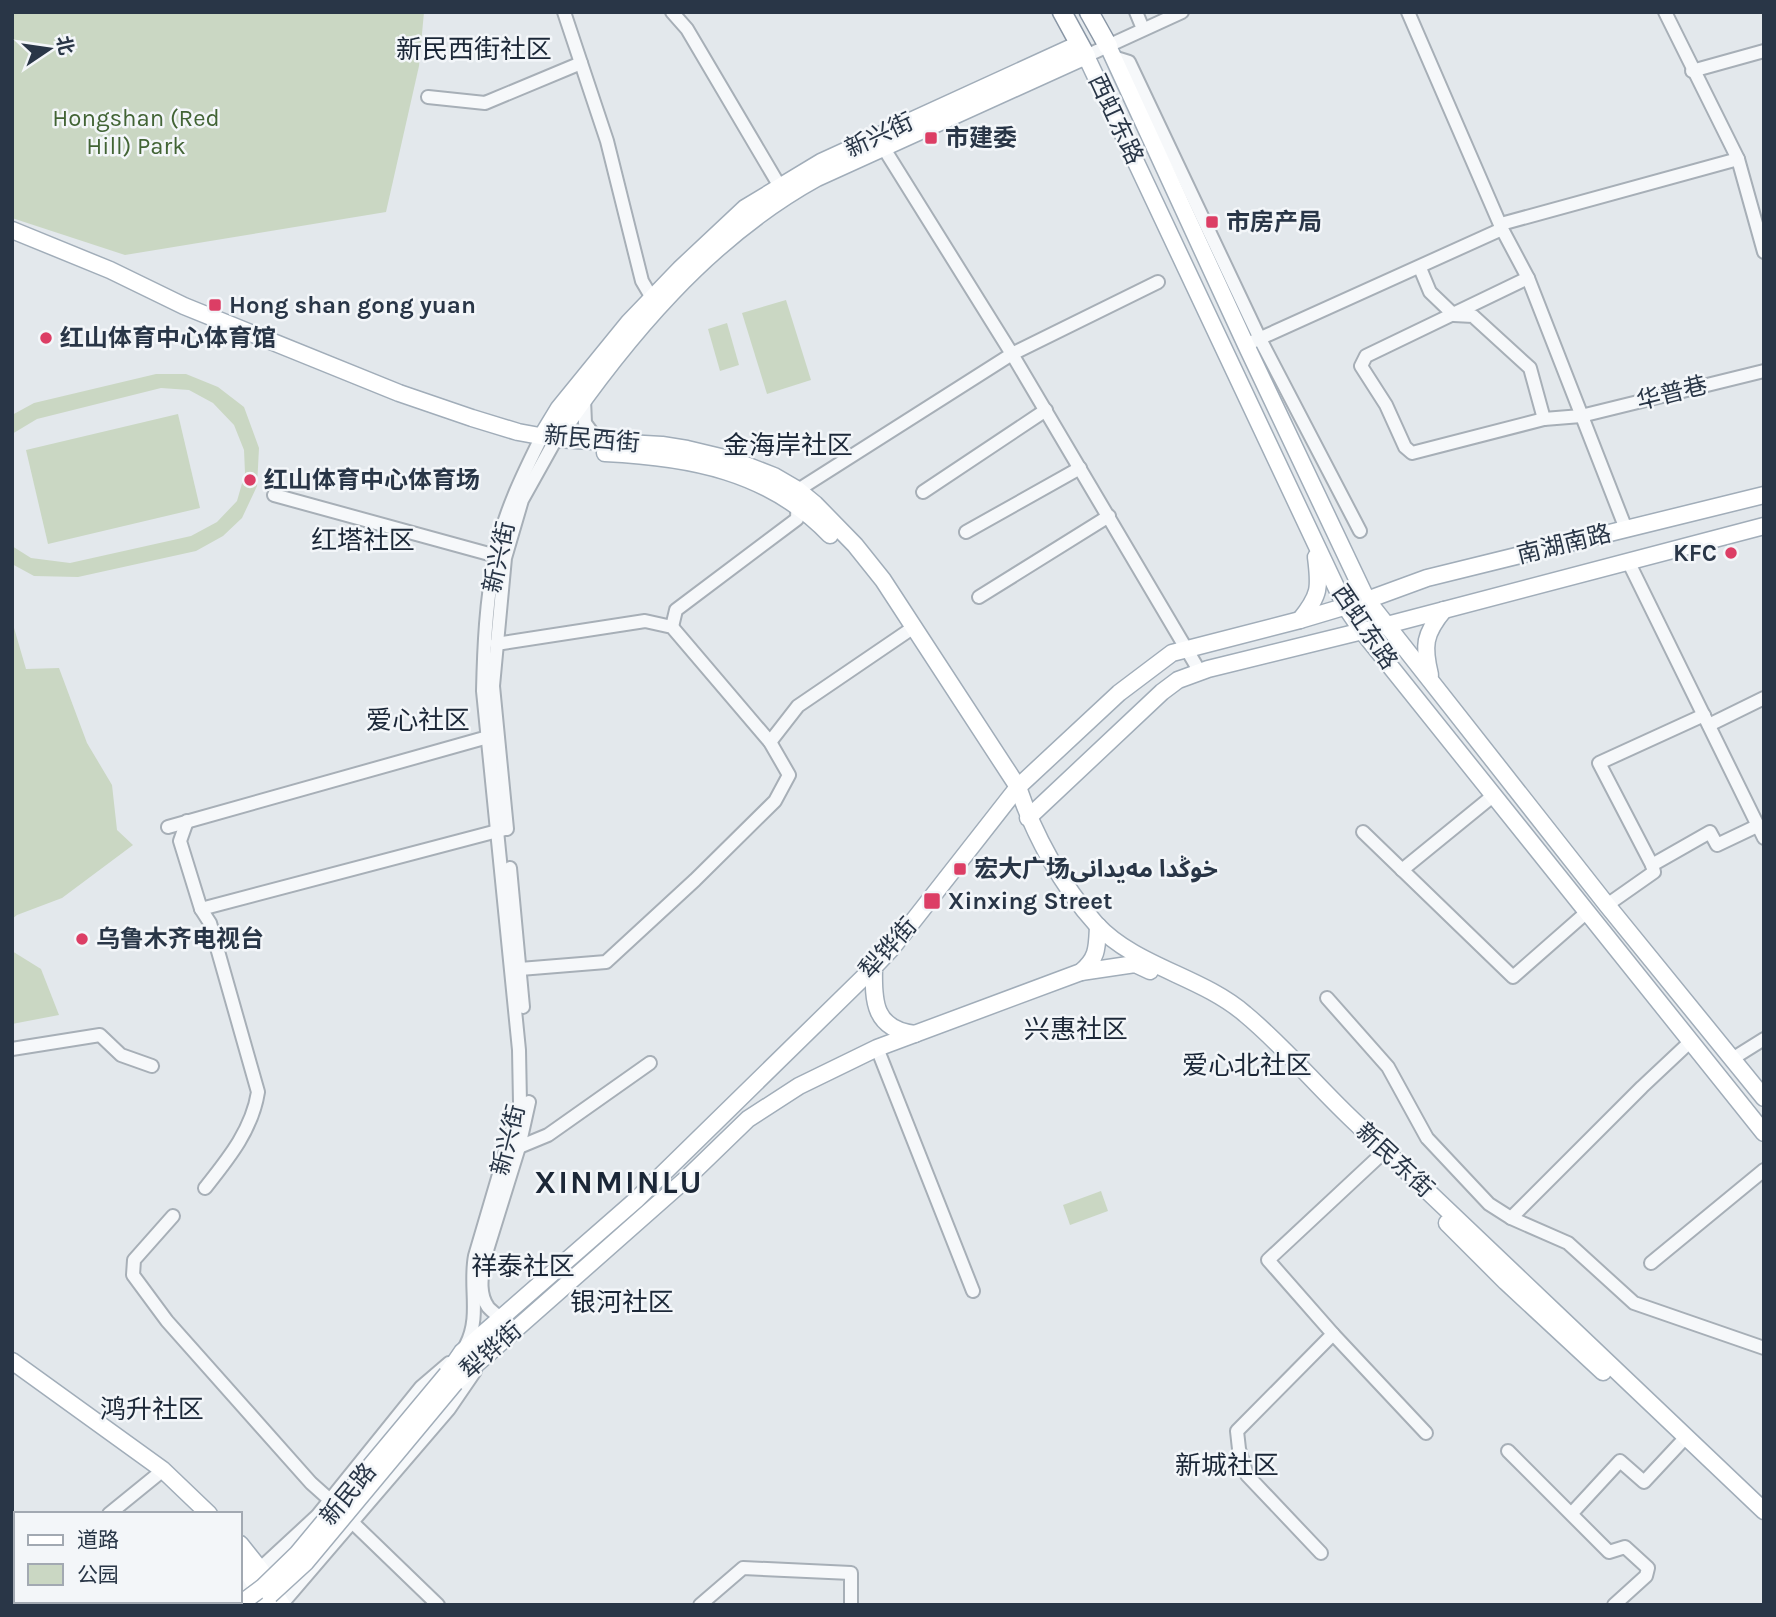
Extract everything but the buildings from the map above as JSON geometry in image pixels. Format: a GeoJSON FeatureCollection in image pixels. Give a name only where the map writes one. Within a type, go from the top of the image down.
{"type":"FeatureCollection","features":[{"type":"Feature","properties":{"kind":"highway","name":"西虹东路"},"geometry":{"type":"LineString","coordinates":[[1062,12],[1083,50]]}},
{"type":"Feature","properties":{"kind":"highway","name":"西虹东路"},"geometry":{"type":"LineString","coordinates":[[1089,12],[1108,47]]}},
{"type":"Feature","properties":{"kind":"main road","name":"西虹东路"},"geometry":{"type":"LineString","coordinates":[[1108,47],[1253,342],[1367,600],[1607,905],[1764,1098]]}},
{"type":"Feature","properties":{"kind":"main road","name":"新兴街"},"geometry":{"type":"LineString","coordinates":[[547,442],[559,408],[652,298],[744,208],[821,162],[1083,50]]}},
{"type":"Feature","properties":{"kind":"main road","name":"新兴街"},"geometry":{"type":"LineString","coordinates":[[547,442],[658,308],[747,222],[785,195],[1083,50]]}},
{"type":"Feature","properties":{"kind":"main road","name":"西虹东路"},"geometry":{"type":"LineString","coordinates":[[1083,50],[1345,606],[1362,631],[1764,1133]]}},
{"type":"Feature","properties":{"kind":"main road","name":"新民西街"},"geometry":{"type":"LineString","coordinates":[[12,230],[110,270],[184,306],[399,393],[547,442],[662,444],[733,460],[774,476],[855,545],[883,580],[910,630],[1028,818]]}},
{"type":"Feature","properties":{"kind":"main road","name":"新民西街"},"geometry":{"type":"LineString","coordinates":[[12,240],[102,275],[183,315],[384,397],[482,431],[688,461],[754,480],[798,498]]}},
{"type":"Feature","properties":{"kind":"main road","name":"南湖南路"},"geometry":{"type":"LineString","coordinates":[[1367,600],[1427,578],[1764,495]]}},
{"type":"Feature","properties":{"kind":"main road","name":"南湖南路"},"geometry":{"type":"LineString","coordinates":[[1387,625],[1764,526]]}},
{"type":"Feature","properties":{"kind":"main road"},"geometry":{"type":"LineString","coordinates":[[1300,620],[1316,599],[1319,580],[1314,541]]}},
{"type":"Feature","properties":{"kind":"main road","name":"犁铧街"},"geometry":{"type":"LineString","coordinates":[[451,1379],[462,1352],[636,1200],[874,967],[892,948],[1014,792],[1119,693],[1172,653],[1367,600]]}},
{"type":"Feature","properties":{"kind":"main road"},"geometry":{"type":"LineString","coordinates":[[1432,681],[1425,651],[1431,625],[1444,610]]}},
{"type":"Feature","properties":{"kind":"main road"},"geometry":{"type":"LineString","coordinates":[[1028,818],[1161,692],[1178,680],[1200,672],[1387,625]]}},
{"type":"Feature","properties":{"kind":"main road","name":"新民东街"},"geometry":{"type":"LineString","coordinates":[[1028,818],[1068,886],[1098,926],[1133,953],[1216,994],[1244,1013],[1383,1153]]}},
{"type":"Feature","properties":{"kind":"main road"},"geometry":{"type":"LineString","coordinates":[[1081,972],[1091,964],[1096,950],[1098,926]]}},
{"type":"Feature","properties":{"kind":"main road","name":"新民东街"},"geometry":{"type":"LineString","coordinates":[[1081,972],[1135,964],[1210,1002],[1261,1038],[1764,1520]]}},
{"type":"Feature","properties":{"kind":"main road"},"geometry":{"type":"LineString","coordinates":[[874,967],[873,989],[880,1014],[888,1027],[915,1034]]}},
{"type":"Feature","properties":{"kind":"main road","name":"犁铧街"},"geometry":{"type":"LineString","coordinates":[[451,1379],[486,1355],[514,1331],[686,1179],[748,1119],[799,1086],[877,1048],[1081,972]]}},
{"type":"Feature","properties":{"kind":"main road"},"geometry":{"type":"LineString","coordinates":[[12,1361],[163,1470],[207,1512]]}},
{"type":"Feature","properties":{"kind":"main road"},"geometry":{"type":"LineString","coordinates":[[12,1373],[157,1475],[194,1512]]}},
{"type":"Feature","properties":{"kind":"main road","name":"新民路"},"geometry":{"type":"LineString","coordinates":[[242,1603],[263,1587],[297,1554],[451,1379]]}},
{"type":"Feature","properties":{"kind":"main road","name":"新民路"},"geometry":{"type":"LineString","coordinates":[[257,1605],[306,1562],[451,1379]]}},
{"type":"Feature","properties":{"kind":"main road","name":"新民东街"},"geometry":{"type":"LineString","coordinates":[[1684,1441],[1764,1511]]}},
{"type":"Feature","properties":{"kind":"main road"},"geometry":{"type":"LineString","coordinates":[[242,1551],[250,1577],[268,1605]]}},
{"type":"Feature","properties":{"kind":"main road"},"geometry":{"type":"LineString","coordinates":[[250,1577],[281,1604]]}},
{"type":"Feature","properties":{"kind":"street"},"geometry":{"type":"LineString","coordinates":[[564,12],[607,141],[642,281],[652,298]]}},
{"type":"Feature","properties":{"kind":"street"},"geometry":{"type":"LineString","coordinates":[[672,12],[687,29],[779,185]]}},
{"type":"Feature","properties":{"kind":"street"},"geometry":{"type":"LineString","coordinates":[[1108,47],[1138,18],[1166,12]]}},
{"type":"Feature","properties":{"kind":"street"},"geometry":{"type":"LineString","coordinates":[[1083,50],[1108,47],[1182,12]]}},
{"type":"Feature","properties":{"kind":"street"},"geometry":{"type":"LineString","coordinates":[[1408,12],[1501,227],[1528,278],[1626,529]]}},
{"type":"Feature","properties":{"kind":"street"},"geometry":{"type":"LineString","coordinates":[[1665,12],[1738,159],[1764,252]]}},
{"type":"Feature","properties":{"kind":"street"},"geometry":{"type":"LineString","coordinates":[[1692,71],[1764,51]]}},
{"type":"Feature","properties":{"kind":"street"},"geometry":{"type":"LineString","coordinates":[[428,97],[485,103],[580,63]]}},
{"type":"Feature","properties":{"kind":"street"},"geometry":{"type":"LineString","coordinates":[[883,147],[1012,354],[1200,672]]}},
{"type":"Feature","properties":{"kind":"street"},"geometry":{"type":"LineString","coordinates":[[1360,531],[1253,342],[1420,268],[1501,227],[1738,159]]}},
{"type":"Feature","properties":{"kind":"street"},"geometry":{"type":"LineString","coordinates":[[1420,268],[1430,292],[1454,315],[1473,316],[1530,368],[1544,419]]}},
{"type":"Feature","properties":{"kind":"street"},"geometry":{"type":"LineString","coordinates":[[1454,315],[1528,278]]}},
{"type":"Feature","properties":{"kind":"street"},"geometry":{"type":"LineString","coordinates":[[673,627],[676,610],[797,519],[798,498],[1012,354],[1158,282]]}},
{"type":"Feature","properties":{"kind":"street","name":"华普巷"},"geometry":{"type":"LineString","coordinates":[[1454,315],[1366,356],[1362,366],[1386,405],[1405,447],[1412,453],[1544,419],[1581,416],[1764,371]]}},
{"type":"Feature","properties":{"kind":"street"},"geometry":{"type":"LineString","coordinates":[[584,399],[585,423],[599,442]]}},
{"type":"Feature","properties":{"kind":"street"},"geometry":{"type":"LineString","coordinates":[[923,492],[1045,410]]}},
{"type":"Feature","properties":{"kind":"street","name":"新兴街"},"geometry":{"type":"LineString","coordinates":[[493,735],[483,691],[484,645],[500,557],[514,496],[547,442]]}},
{"type":"Feature","properties":{"kind":"street"},"geometry":{"type":"LineString","coordinates":[[966,532],[1080,468]]}},
{"type":"Feature","properties":{"kind":"street"},"geometry":{"type":"LineString","coordinates":[[274,495],[500,557]]}},
{"type":"Feature","properties":{"kind":"street"},"geometry":{"type":"LineString","coordinates":[[979,597],[1109,516]]}},
{"type":"Feature","properties":{"kind":"street","name":"新兴街"},"geometry":{"type":"LineString","coordinates":[[462,1352],[473,1332],[472,1274],[475,1256],[520,1103],[519,1050],[493,735],[500,557]]}},
{"type":"Feature","properties":{"kind":"street"},"geometry":{"type":"LineString","coordinates":[[1629,563],[1764,838]]}},
{"type":"Feature","properties":{"kind":"street"},"geometry":{"type":"LineString","coordinates":[[496,644],[645,621],[673,627],[770,742],[789,775],[775,801],[606,962],[520,970]]}},
{"type":"Feature","properties":{"kind":"street"},"geometry":{"type":"LineString","coordinates":[[770,742],[798,706],[910,630]]}},
{"type":"Feature","properties":{"kind":"street"},"geometry":{"type":"LineString","coordinates":[[1607,905],[1654,872],[1599,763],[1764,698]]}},
{"type":"Feature","properties":{"kind":"street"},"geometry":{"type":"LineString","coordinates":[[168,827],[493,735]]}},
{"type":"Feature","properties":{"kind":"street"},"geometry":{"type":"LineString","coordinates":[[1402,870],[1494,795]]}},
{"type":"Feature","properties":{"kind":"street"},"geometry":{"type":"LineString","coordinates":[[187,821],[180,841],[201,909],[210,923],[258,1092],[255,1112],[231,1155],[205,1188]]}},
{"type":"Feature","properties":{"kind":"street"},"geometry":{"type":"LineString","coordinates":[[1652,865],[1710,832],[1717,845],[1757,826]]}},
{"type":"Feature","properties":{"kind":"street"},"geometry":{"type":"LineString","coordinates":[[201,909],[502,829]]}},
{"type":"Feature","properties":{"kind":"street","name":"新兴街"},"geometry":{"type":"LineString","coordinates":[[502,829],[520,970],[529,1103],[519,1147],[484,1260],[481,1279],[482,1296],[489,1309],[514,1331]]}},
{"type":"Feature","properties":{"kind":"street"},"geometry":{"type":"LineString","coordinates":[[1363,832],[1513,977],[1587,912]]}},
{"type":"Feature","properties":{"kind":"street"},"geometry":{"type":"LineString","coordinates":[[1327,998],[1388,1067],[1427,1138],[1489,1203],[1511,1218],[1568,1243],[1634,1303],[1764,1348]]}},
{"type":"Feature","properties":{"kind":"street"},"geometry":{"type":"LineString","coordinates":[[12,1049],[100,1035],[121,1055],[152,1066]]}},
{"type":"Feature","properties":{"kind":"street"},"geometry":{"type":"LineString","coordinates":[[1732,1059],[1764,1040]]}},
{"type":"Feature","properties":{"kind":"street"},"geometry":{"type":"LineString","coordinates":[[1511,1218],[1692,1041]]}},
{"type":"Feature","properties":{"kind":"street"},"geometry":{"type":"LineString","coordinates":[[877,1048],[973,1291]]}},
{"type":"Feature","properties":{"kind":"street"},"geometry":{"type":"LineString","coordinates":[[519,1147],[548,1135],[650,1063]]}},
{"type":"Feature","properties":{"kind":"street"},"geometry":{"type":"LineString","coordinates":[[1383,1153],[1268,1259],[1333,1334],[1426,1433]]}},
{"type":"Feature","properties":{"kind":"street"},"geometry":{"type":"LineString","coordinates":[[1651,1263],[1764,1170]]}},
{"type":"Feature","properties":{"kind":"street"},"geometry":{"type":"LineString","coordinates":[[173,1216],[134,1260],[134,1275],[167,1321],[311,1483],[330,1500]]}},
{"type":"Feature","properties":{"kind":"street"},"geometry":{"type":"LineString","coordinates":[[1321,1553],[1247,1475],[1237,1431],[1333,1334]]}},
{"type":"Feature","properties":{"kind":"street"},"geometry":{"type":"LineString","coordinates":[[250,1577],[317,1516],[421,1387],[462,1352]]}},
{"type":"Feature","properties":{"kind":"street"},"geometry":{"type":"LineString","coordinates":[[281,1604],[449,1409],[486,1355]]}},
{"type":"Feature","properties":{"kind":"street"},"geometry":{"type":"LineString","coordinates":[[1572,1513],[1620,1461],[1644,1482],[1684,1441]]}},
{"type":"Feature","properties":{"kind":"street"},"geometry":{"type":"LineString","coordinates":[[1508,1451],[1609,1552],[1625,1547],[1648,1568],[1646,1576],[1614,1605]]}},
{"type":"Feature","properties":{"kind":"street"},"geometry":{"type":"LineString","coordinates":[[111,1512],[157,1475]]}},
{"type":"Feature","properties":{"kind":"street"},"geometry":{"type":"LineString","coordinates":[[352,1522],[438,1605]]}},
{"type":"Feature","properties":{"kind":"street"},"geometry":{"type":"LineString","coordinates":[[700,1605],[743,1568],[851,1573],[851,1605]]}},
{"type":"Feature","properties":{"kind":"green space","name":"Hongshan (Red Hill) Park"},"geometry":{"type":"Polygon","coordinates":[[[12,12],[424,12],[419,66],[386,212],[125,255],[12,218],[12,12]]]}},
{"type":"Feature","properties":{"kind":"green space"},"geometry":{"type":"Polygon","coordinates":[[[786,300],[811,380],[767,394],[742,313],[786,300]]]}},
{"type":"Feature","properties":{"kind":"green space"},"geometry":{"type":"Polygon","coordinates":[[[727,323],[739,365],[720,371],[708,329],[727,323]]]}},
{"type":"Feature","properties":{"kind":"green space","name":"红山体育中心体育场"},"geometry":{"type":"Polygon","coordinates":[[[156,374],[186,374],[218,387],[244,407],[259,448],[257,486],[242,518],[223,536],[196,551],[78,577],[34,576],[12,564],[12,546],[31,558],[70,563],[191,536],[217,522],[237,501],[245,473],[244,450],[234,425],[213,403],[189,390],[161,388],[37,419],[12,434],[12,415],[34,403],[156,374]]]}},
{"type":"Feature","properties":{"kind":"green space"},"geometry":{"type":"Polygon","coordinates":[[[178,414],[200,508],[48,544],[26,450],[178,414]]]}},
{"type":"Feature","properties":{"kind":"green space"},"geometry":{"type":"Polygon","coordinates":[[[12,621],[26,669],[59,668],[87,743],[112,785],[117,830],[133,845],[62,898],[12,919],[12,621]]]}},
{"type":"Feature","properties":{"kind":"green space"},"geometry":{"type":"Polygon","coordinates":[[[12,951],[41,969],[59,1015],[12,1024],[12,951]]]}},
{"type":"Feature","properties":{"kind":"green space"},"geometry":{"type":"Polygon","coordinates":[[[1101,1191],[1108,1211],[1070,1225],[1063,1205],[1101,1191]]]}},
{"type":"Feature","properties":{"kind":"place","name":"市建委"},"geometry":{"type":"Point","coordinates":[931,138]}},
{"type":"Feature","properties":{"kind":"place","name":"市房产局"},"geometry":{"type":"Point","coordinates":[1212,222]}},
{"type":"Feature","properties":{"kind":"place","name":"Hong shan gong yuan"},"geometry":{"type":"Point","coordinates":[215,305]}},
{"type":"Feature","properties":{"kind":"place","name":"红山体育中心体育馆"},"geometry":{"type":"Point","coordinates":[46,338]}},
{"type":"Feature","properties":{"kind":"place","name":"红山体育中心体育场"},"geometry":{"type":"Point","coordinates":[250,480]}},
{"type":"Feature","properties":{"kind":"place","name":"KFC"},"geometry":{"type":"Point","coordinates":[1731,553]}},
{"type":"Feature","properties":{"kind":"place","name":"宏大广场خوڭدا مەيدانى"},"geometry":{"type":"Point","coordinates":[960,869]}},
{"type":"Feature","properties":{"kind":"place","name":"Xinxing Street"},"geometry":{"type":"Point","coordinates":[932,901]}},
{"type":"Feature","properties":{"kind":"place","name":"乌鲁木齐电视台"},"geometry":{"type":"Point","coordinates":[82,939]}},
{"type":"Feature","properties":{"kind":"district","name":"新民西街社区"},"geometry":{"type":"Point","coordinates":[474,49]}},
{"type":"Feature","properties":{"kind":"district","name":"金海岸社区"},"geometry":{"type":"Point","coordinates":[788,445]}},
{"type":"Feature","properties":{"kind":"district","name":"红塔社区"},"geometry":{"type":"Point","coordinates":[363,540]}},
{"type":"Feature","properties":{"kind":"district","name":"爱心社区"},"geometry":{"type":"Point","coordinates":[418,720]}},
{"type":"Feature","properties":{"kind":"district","name":"兴惠社区"},"geometry":{"type":"Point","coordinates":[1076,1029]}},
{"type":"Feature","properties":{"kind":"district","name":"爱心北社区"},"geometry":{"type":"Point","coordinates":[1247,1065]}},
{"type":"Feature","properties":{"kind":"district","name":"XINMINLU"},"geometry":{"type":"Point","coordinates":[619,1182]}},
{"type":"Feature","properties":{"kind":"district","name":"祥泰社区"},"geometry":{"type":"Point","coordinates":[523,1266]}},
{"type":"Feature","properties":{"kind":"district","name":"银河社区"},"geometry":{"type":"Point","coordinates":[622,1302]}},
{"type":"Feature","properties":{"kind":"district","name":"鸿升社区"},"geometry":{"type":"Point","coordinates":[152,1409]}},
{"type":"Feature","properties":{"kind":"district","name":"新城社区"},"geometry":{"type":"Point","coordinates":[1227,1465]}}]}
